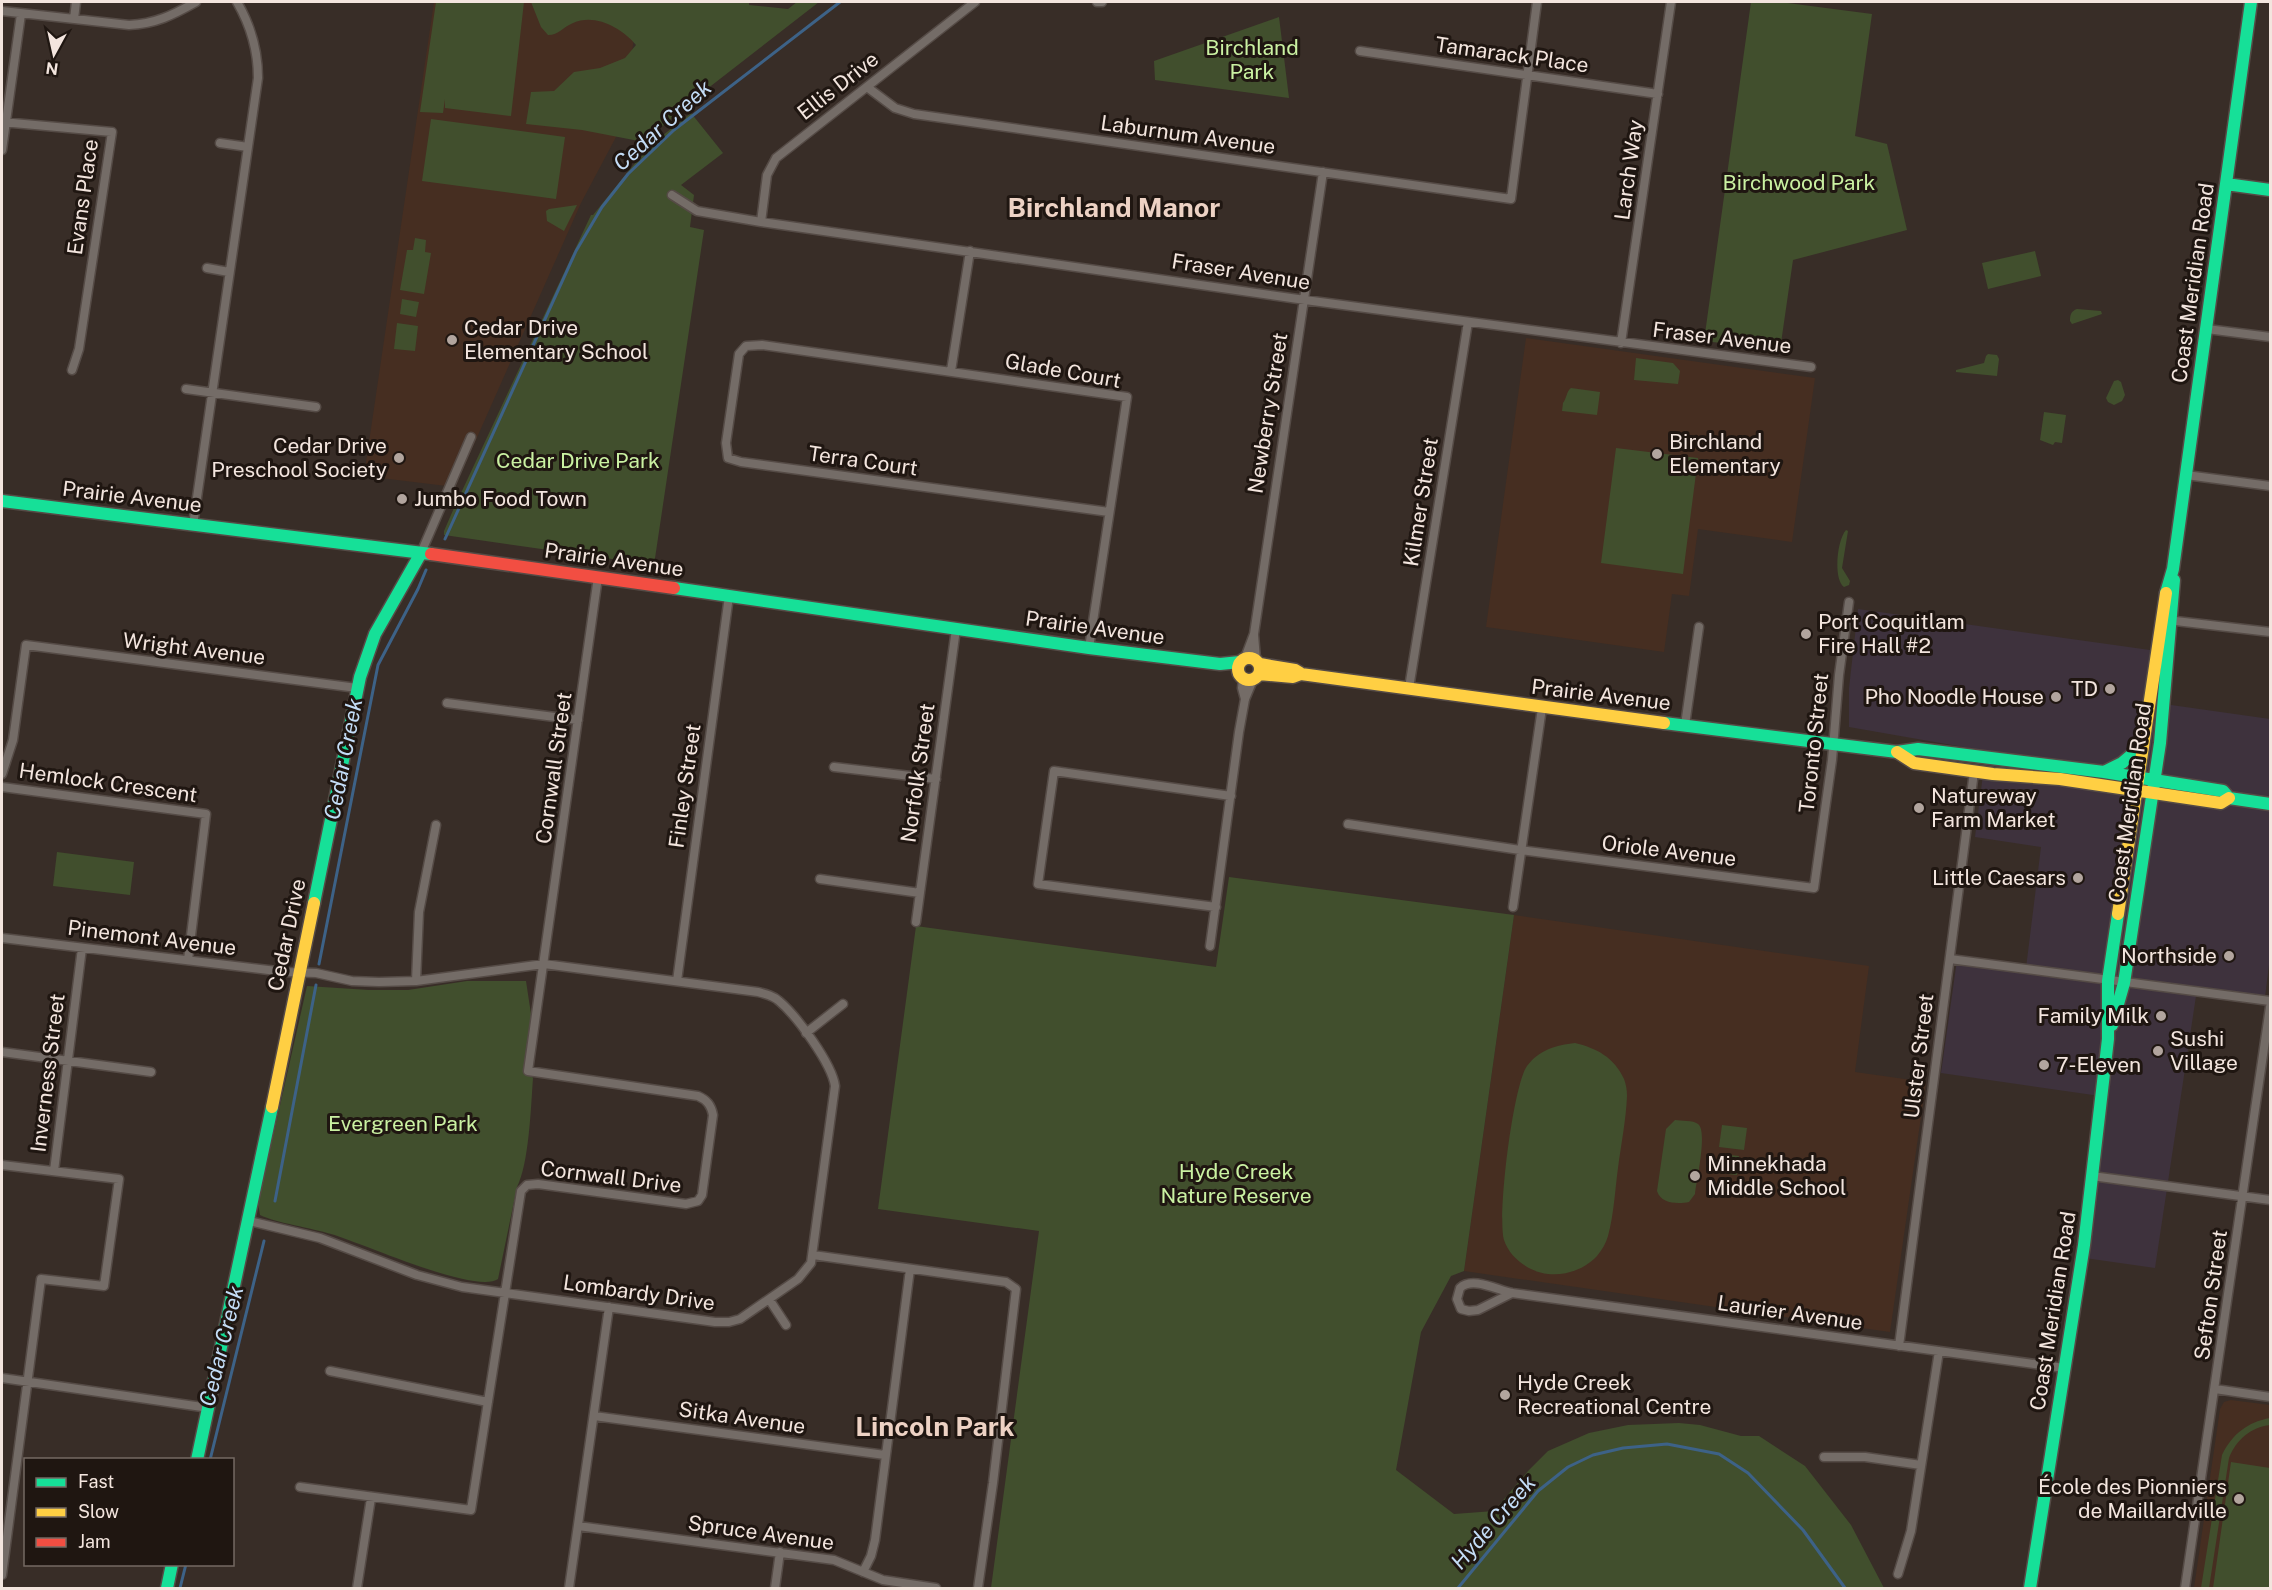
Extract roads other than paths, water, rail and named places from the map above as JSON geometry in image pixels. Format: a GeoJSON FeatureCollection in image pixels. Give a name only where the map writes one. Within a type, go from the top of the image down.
{"type":"FeatureCollection","features":[{"type":"Feature","properties":{"kind":"main road","name":"Coast Meridian Road"},"geometry":{"type":"LineString","coordinates":[[2108,1039],[2124,983],[2162,726],[2166,620],[2164,598],[2173,569],[2251,2]]}},
{"type":"Feature","properties":{"kind":"main road"},"geometry":{"type":"LineString","coordinates":[[2226,184],[2271,190]]}},
{"type":"Feature","properties":{"kind":"main road","name":"Prairie Avenue"},"geometry":{"type":"LineString","coordinates":[[2,501],[598,577],[1089,648],[1249,668],[1293,677],[1301,674],[1542,708],[1897,752],[1918,749],[2104,772],[2137,784]]}},
{"type":"Feature","properties":{"kind":"main road","name":"Cedar Drive"},"geometry":{"type":"LineString","coordinates":[[197,1458],[249,1221],[357,688],[363,664],[375,634],[421,553]]}},
{"type":"Feature","properties":{"kind":"main road","name":"Coast Meridian Road"},"geometry":{"type":"LineString","coordinates":[[2030,1588],[2084,1245],[2108,1039],[2108,981],[2142,747],[2166,620]]}},
{"type":"Feature","properties":{"kind":"main road"},"geometry":{"type":"LineString","coordinates":[[2104,772],[2122,763],[2142,747]]}},
{"type":"Feature","properties":{"kind":"main road","name":"Prairie Avenue"},"geometry":{"type":"LineString","coordinates":[[1897,752],[1914,763],[1974,772],[2137,784],[2221,803],[2229,798],[2271,804]]}},
{"type":"Feature","properties":{"kind":"main road"},"geometry":{"type":"LineString","coordinates":[[167,1588],[172,1566]]}},
{"type":"Feature","properties":{"kind":"street"},"geometry":{"type":"LineString","coordinates":[[74,19],[76,2]]}},
{"type":"Feature","properties":{"kind":"street"},"geometry":{"type":"LineString","coordinates":[[2,11],[129,25],[146,24],[171,16],[196,2]]}},
{"type":"Feature","properties":{"kind":"street"},"geometry":{"type":"LineString","coordinates":[[193,525],[258,78],[257,55],[251,30],[237,2]]}},
{"type":"Feature","properties":{"kind":"street","name":"Ellis Drive"},"geometry":{"type":"LineString","coordinates":[[760,222],[767,175],[772,162],[975,2]]}},
{"type":"Feature","properties":{"kind":"street"},"geometry":{"type":"LineString","coordinates":[[1097,2],[1102,2]]}},
{"type":"Feature","properties":{"kind":"street"},"geometry":{"type":"LineString","coordinates":[[1527,75],[1537,2]]}},
{"type":"Feature","properties":{"kind":"street","name":"Larch Way"},"geometry":{"type":"LineString","coordinates":[[1621,343],[1671,2]]}},
{"type":"Feature","properties":{"kind":"street"},"geometry":{"type":"LineString","coordinates":[[2,150],[3,122],[21,14]]}},
{"type":"Feature","properties":{"kind":"street","name":"Tamarack Place"},"geometry":{"type":"LineString","coordinates":[[1360,51],[1658,94]]}},
{"type":"Feature","properties":{"kind":"street","name":"Laburnum Avenue"},"geometry":{"type":"LineString","coordinates":[[867,87],[895,108],[906,112],[1511,199],[1527,75]]}},
{"type":"Feature","properties":{"kind":"street","name":"Evans Place"},"geometry":{"type":"LineString","coordinates":[[3,122],[112,132],[79,349],[72,370]]}},
{"type":"Feature","properties":{"kind":"street"},"geometry":{"type":"LineString","coordinates":[[220,143],[248,147]]}},
{"type":"Feature","properties":{"kind":"street","name":"Newberry Street"},"geometry":{"type":"LineString","coordinates":[[1210,946],[1323,172]]}},
{"type":"Feature","properties":{"kind":"street","name":"Fraser Avenue"},"geometry":{"type":"LineString","coordinates":[[672,195],[697,211],[760,222],[1305,300],[1811,367]]}},
{"type":"Feature","properties":{"kind":"street"},"geometry":{"type":"LineString","coordinates":[[951,371],[970,251]]}},
{"type":"Feature","properties":{"kind":"street"},"geometry":{"type":"LineString","coordinates":[[207,268],[229,272]]}},
{"type":"Feature","properties":{"kind":"street","name":"Kilmer Street"},"geometry":{"type":"LineString","coordinates":[[1409,688],[1468,322]]}},
{"type":"Feature","properties":{"kind":"street"},"geometry":{"type":"LineString","coordinates":[[2207,329],[2271,337]]}},
{"type":"Feature","properties":{"kind":"street","name":"Glade Court"},"geometry":{"type":"LineString","coordinates":[[746,346],[762,345],[1127,397],[1089,648]]}},
{"type":"Feature","properties":{"kind":"street","name":"Terra Court"},"geometry":{"type":"LineString","coordinates":[[746,346],[739,354],[726,443],[728,458],[741,462],[1109,512]]}},
{"type":"Feature","properties":{"kind":"street"},"geometry":{"type":"LineString","coordinates":[[186,389],[316,407]]}},
{"type":"Feature","properties":{"kind":"street","name":"Cedar Drive"},"geometry":{"type":"LineString","coordinates":[[421,553],[471,436]]}},
{"type":"Feature","properties":{"kind":"street"},"geometry":{"type":"LineString","coordinates":[[2186,475],[2271,486]]}},
{"type":"Feature","properties":{"kind":"street","name":"Cornwall Street"},"geometry":{"type":"LineString","coordinates":[[544,964],[598,577]]}},
{"type":"Feature","properties":{"kind":"street","name":"Finley Street"},"geometry":{"type":"LineString","coordinates":[[677,981],[729,596]]}},
{"type":"Feature","properties":{"kind":"street","name":"Toronto Street"},"geometry":{"type":"LineString","coordinates":[[1814,888],[1834,744],[1849,602]]}},
{"type":"Feature","properties":{"kind":"street"},"geometry":{"type":"LineString","coordinates":[[2166,620],[2271,632]]}},
{"type":"Feature","properties":{"kind":"street"},"geometry":{"type":"LineString","coordinates":[[1685,725],[1699,627]]}},
{"type":"Feature","properties":{"kind":"street","name":"Norfolk Street"},"geometry":{"type":"LineString","coordinates":[[916,922],[956,629]]}},
{"type":"Feature","properties":{"kind":"street","name":"Wright Avenue"},"geometry":{"type":"LineString","coordinates":[[2,774],[13,741],[27,645],[357,688]]}},
{"type":"Feature","properties":{"kind":"street"},"geometry":{"type":"LineString","coordinates":[[447,703],[578,720]]}},
{"type":"Feature","properties":{"kind":"street"},"geometry":{"type":"LineString","coordinates":[[1513,907],[1542,708]]}},
{"type":"Feature","properties":{"kind":"street"},"geometry":{"type":"LineString","coordinates":[[834,767],[936,779]]}},
{"type":"Feature","properties":{"kind":"street"},"geometry":{"type":"LineString","coordinates":[[1216,907],[1038,884],[1054,771],[1231,796]]}},
{"type":"Feature","properties":{"kind":"street","name":"Ulster Street"},"geometry":{"type":"LineString","coordinates":[[1899,1346],[1974,772]]}},
{"type":"Feature","properties":{"kind":"street","name":"Hemlock Crescent"},"geometry":{"type":"LineString","coordinates":[[2,787],[206,814],[188,960]]}},
{"type":"Feature","properties":{"kind":"street","name":"Oriole Avenue"},"geometry":{"type":"LineString","coordinates":[[1348,824],[1520,850],[1814,888]]}},
{"type":"Feature","properties":{"kind":"street"},"geometry":{"type":"LineString","coordinates":[[416,981],[418,912],[436,825]]}},
{"type":"Feature","properties":{"kind":"street"},"geometry":{"type":"LineString","coordinates":[[820,879],[920,893]]}},
{"type":"Feature","properties":{"kind":"street","name":"Pinemont Avenue"},"geometry":{"type":"LineString","coordinates":[[2,938],[299,972]]}},
{"type":"Feature","properties":{"kind":"street","name":"Inverness Street"},"geometry":{"type":"LineString","coordinates":[[2,1575],[41,1279],[104,1286],[118,1179],[54,1172],[82,948]]}},
{"type":"Feature","properties":{"kind":"street"},"geometry":{"type":"LineString","coordinates":[[1950,959],[2271,1001]]}},
{"type":"Feature","properties":{"kind":"street","name":"Lombardy Drive"},"geometry":{"type":"LineString","coordinates":[[249,1221],[331,1241],[436,1281],[504,1293],[729,1322],[740,1319],[803,1274],[813,1255],[835,1086],[830,1068],[806,1034],[779,1001],[770,995],[544,964],[416,981],[352,981],[316,973],[299,972]]}},
{"type":"Feature","properties":{"kind":"street","name":"Cornwall Drive"},"geometry":{"type":"LineString","coordinates":[[371,1498],[471,1510],[519,1197],[524,1188],[531,1184],[538,1184],[691,1204],[698,1201],[703,1191],[713,1114],[709,1103],[698,1096],[528,1071],[544,964]]}},
{"type":"Feature","properties":{"kind":"street"},"geometry":{"type":"LineString","coordinates":[[806,1034],[843,1005]]}},
{"type":"Feature","properties":{"kind":"street","name":"Sefton Street"},"geometry":{"type":"LineString","coordinates":[[2185,1588],[2271,1007]]}},
{"type":"Feature","properties":{"kind":"street"},"geometry":{"type":"LineString","coordinates":[[2,1052],[151,1072]]}},
{"type":"Feature","properties":{"kind":"street"},"geometry":{"type":"LineString","coordinates":[[2,1165],[54,1172]]}},
{"type":"Feature","properties":{"kind":"street"},"geometry":{"type":"LineString","coordinates":[[2092,1176],[2271,1200]]}},
{"type":"Feature","properties":{"kind":"street"},"geometry":{"type":"LineString","coordinates":[[813,1255],[1006,1282],[1016,1289],[978,1588]]}},
{"type":"Feature","properties":{"kind":"street"},"geometry":{"type":"LineString","coordinates":[[862,1572],[871,1556],[875,1540],[910,1269]]}},
{"type":"Feature","properties":{"kind":"street","name":"Laurier Avenue"},"geometry":{"type":"LineString","coordinates":[[1512,1293],[1474,1311],[1461,1309],[1458,1301],[1460,1288],[1470,1282],[1512,1293],[2064,1368]]}},
{"type":"Feature","properties":{"kind":"street"},"geometry":{"type":"LineString","coordinates":[[769,1299],[786,1325]]}},
{"type":"Feature","properties":{"kind":"street"},"geometry":{"type":"LineString","coordinates":[[568,1588],[609,1307]]}},
{"type":"Feature","properties":{"kind":"street"},"geometry":{"type":"LineString","coordinates":[[1898,1574],[1911,1531],[1939,1351]]}},
{"type":"Feature","properties":{"kind":"street"},"geometry":{"type":"LineString","coordinates":[[330,1371],[488,1402]]}},
{"type":"Feature","properties":{"kind":"street"},"geometry":{"type":"LineString","coordinates":[[2,1378],[208,1408]]}},
{"type":"Feature","properties":{"kind":"street"},"geometry":{"type":"LineString","coordinates":[[2215,1389],[2271,1397]]}},
{"type":"Feature","properties":{"kind":"street","name":"Sitka Avenue"},"geometry":{"type":"LineString","coordinates":[[594,1416],[885,1455]]}},
{"type":"Feature","properties":{"kind":"street"},"geometry":{"type":"LineString","coordinates":[[1824,1457],[1865,1457],[1921,1465]]}},
{"type":"Feature","properties":{"kind":"street"},"geometry":{"type":"LineString","coordinates":[[300,1487],[371,1498],[357,1588]]}},
{"type":"Feature","properties":{"kind":"street","name":"Spruce Avenue"},"geometry":{"type":"LineString","coordinates":[[578,1526],[834,1560],[883,1580],[936,1588]]}},
{"type":"Feature","properties":{"kind":"street"},"geometry":{"type":"LineString","coordinates":[[775,1588],[780,1552]]}},
{"type":"Feature","properties":{"kind":"waterway","name":"Cedar Creek"},"geometry":{"type":"LineString","coordinates":[[445,539],[576,251],[602,207],[628,174],[674,130],[840,2]]}},
{"type":"Feature","properties":{"kind":"waterway","name":"Cedar Creek"},"geometry":{"type":"LineString","coordinates":[[319,964],[378,665],[426,570]]}},
{"type":"Feature","properties":{"kind":"waterway","name":"Cedar Creek"},"geometry":{"type":"LineString","coordinates":[[275,1201],[316,985]]}},
{"type":"Feature","properties":{"kind":"waterway","name":"Cedar Creek"},"geometry":{"type":"LineString","coordinates":[[210,1458],[264,1241]]}},
{"type":"Feature","properties":{"kind":"waterway","name":"Hyde Creek"},"geometry":{"type":"LineString","coordinates":[[1458,1588],[1538,1491],[1568,1467],[1593,1455],[1623,1448],[1667,1444],[1719,1454],[1748,1473],[1803,1530],[1845,1588]]}},
{"type":"Feature","properties":{"kind":"waterway","name":"Cedar Creek"},"geometry":{"type":"LineString","coordinates":[[180,1588],[186,1566]]}},
{"type":"Feature","properties":{"kind":"place","name":"Cedar Drive Elementary School"},"geometry":{"type":"Point","coordinates":[452,340]}},
{"type":"Feature","properties":{"kind":"place","name":"Birchland Elementary"},"geometry":{"type":"Point","coordinates":[1657,454]}},
{"type":"Feature","properties":{"kind":"place","name":"Cedar Drive Preschool Society"},"geometry":{"type":"Point","coordinates":[399,458]}},
{"type":"Feature","properties":{"kind":"place","name":"Jumbo Food Town"},"geometry":{"type":"Point","coordinates":[402,499]}},
{"type":"Feature","properties":{"kind":"place","name":"Port Coquitlam Fire Hall #2"},"geometry":{"type":"Point","coordinates":[1806,634]}},
{"type":"Feature","properties":{"kind":"place","name":"TD"},"geometry":{"type":"Point","coordinates":[2110,689]}},
{"type":"Feature","properties":{"kind":"place","name":"Pho Noodle House"},"geometry":{"type":"Point","coordinates":[2056,697]}},
{"type":"Feature","properties":{"kind":"place","name":"Natureway Farm Market"},"geometry":{"type":"Point","coordinates":[1919,808]}},
{"type":"Feature","properties":{"kind":"place","name":"Little Caesars"},"geometry":{"type":"Point","coordinates":[2078,878]}},
{"type":"Feature","properties":{"kind":"place","name":"Northside"},"geometry":{"type":"Point","coordinates":[2229,956]}},
{"type":"Feature","properties":{"kind":"place","name":"Family Milk"},"geometry":{"type":"Point","coordinates":[2161,1016]}},
{"type":"Feature","properties":{"kind":"place","name":"Sushi Village"},"geometry":{"type":"Point","coordinates":[2158,1051]}},
{"type":"Feature","properties":{"kind":"place","name":"7-Eleven"},"geometry":{"type":"Point","coordinates":[2044,1065]}},
{"type":"Feature","properties":{"kind":"place","name":"Minnekhada Middle School"},"geometry":{"type":"Point","coordinates":[1695,1176]}},
{"type":"Feature","properties":{"kind":"place","name":"Hyde Creek Recreational Centre"},"geometry":{"type":"Point","coordinates":[1505,1395]}},
{"type":"Feature","properties":{"kind":"place","name":"École des Pionniers de Maillardville"},"geometry":{"type":"Point","coordinates":[2239,1499]}},
{"type":"Feature","properties":{"kind":"district","name":"Birchland Manor"},"geometry":{"type":"Point","coordinates":[1114,208]}},
{"type":"Feature","properties":{"kind":"district","name":"Lincoln Park"},"geometry":{"type":"Point","coordinates":[935,1427]}},
{"type":"Feature","properties":{"kind":"park label","name":"Birchland Park"},"geometry":{"type":"Point","coordinates":[1252,60]}},
{"type":"Feature","properties":{"kind":"park label","name":"Birchwood Park"},"geometry":{"type":"Point","coordinates":[1799,183]}},
{"type":"Feature","properties":{"kind":"park label","name":"Cedar Drive Park"},"geometry":{"type":"Point","coordinates":[578,461]}},
{"type":"Feature","properties":{"kind":"park label","name":"Evergreen Park"},"geometry":{"type":"Point","coordinates":[403,1124]}},
{"type":"Feature","properties":{"kind":"park label","name":"Hyde Creek Nature Reserve"},"geometry":{"type":"Point","coordinates":[1236,1184]}}]}
